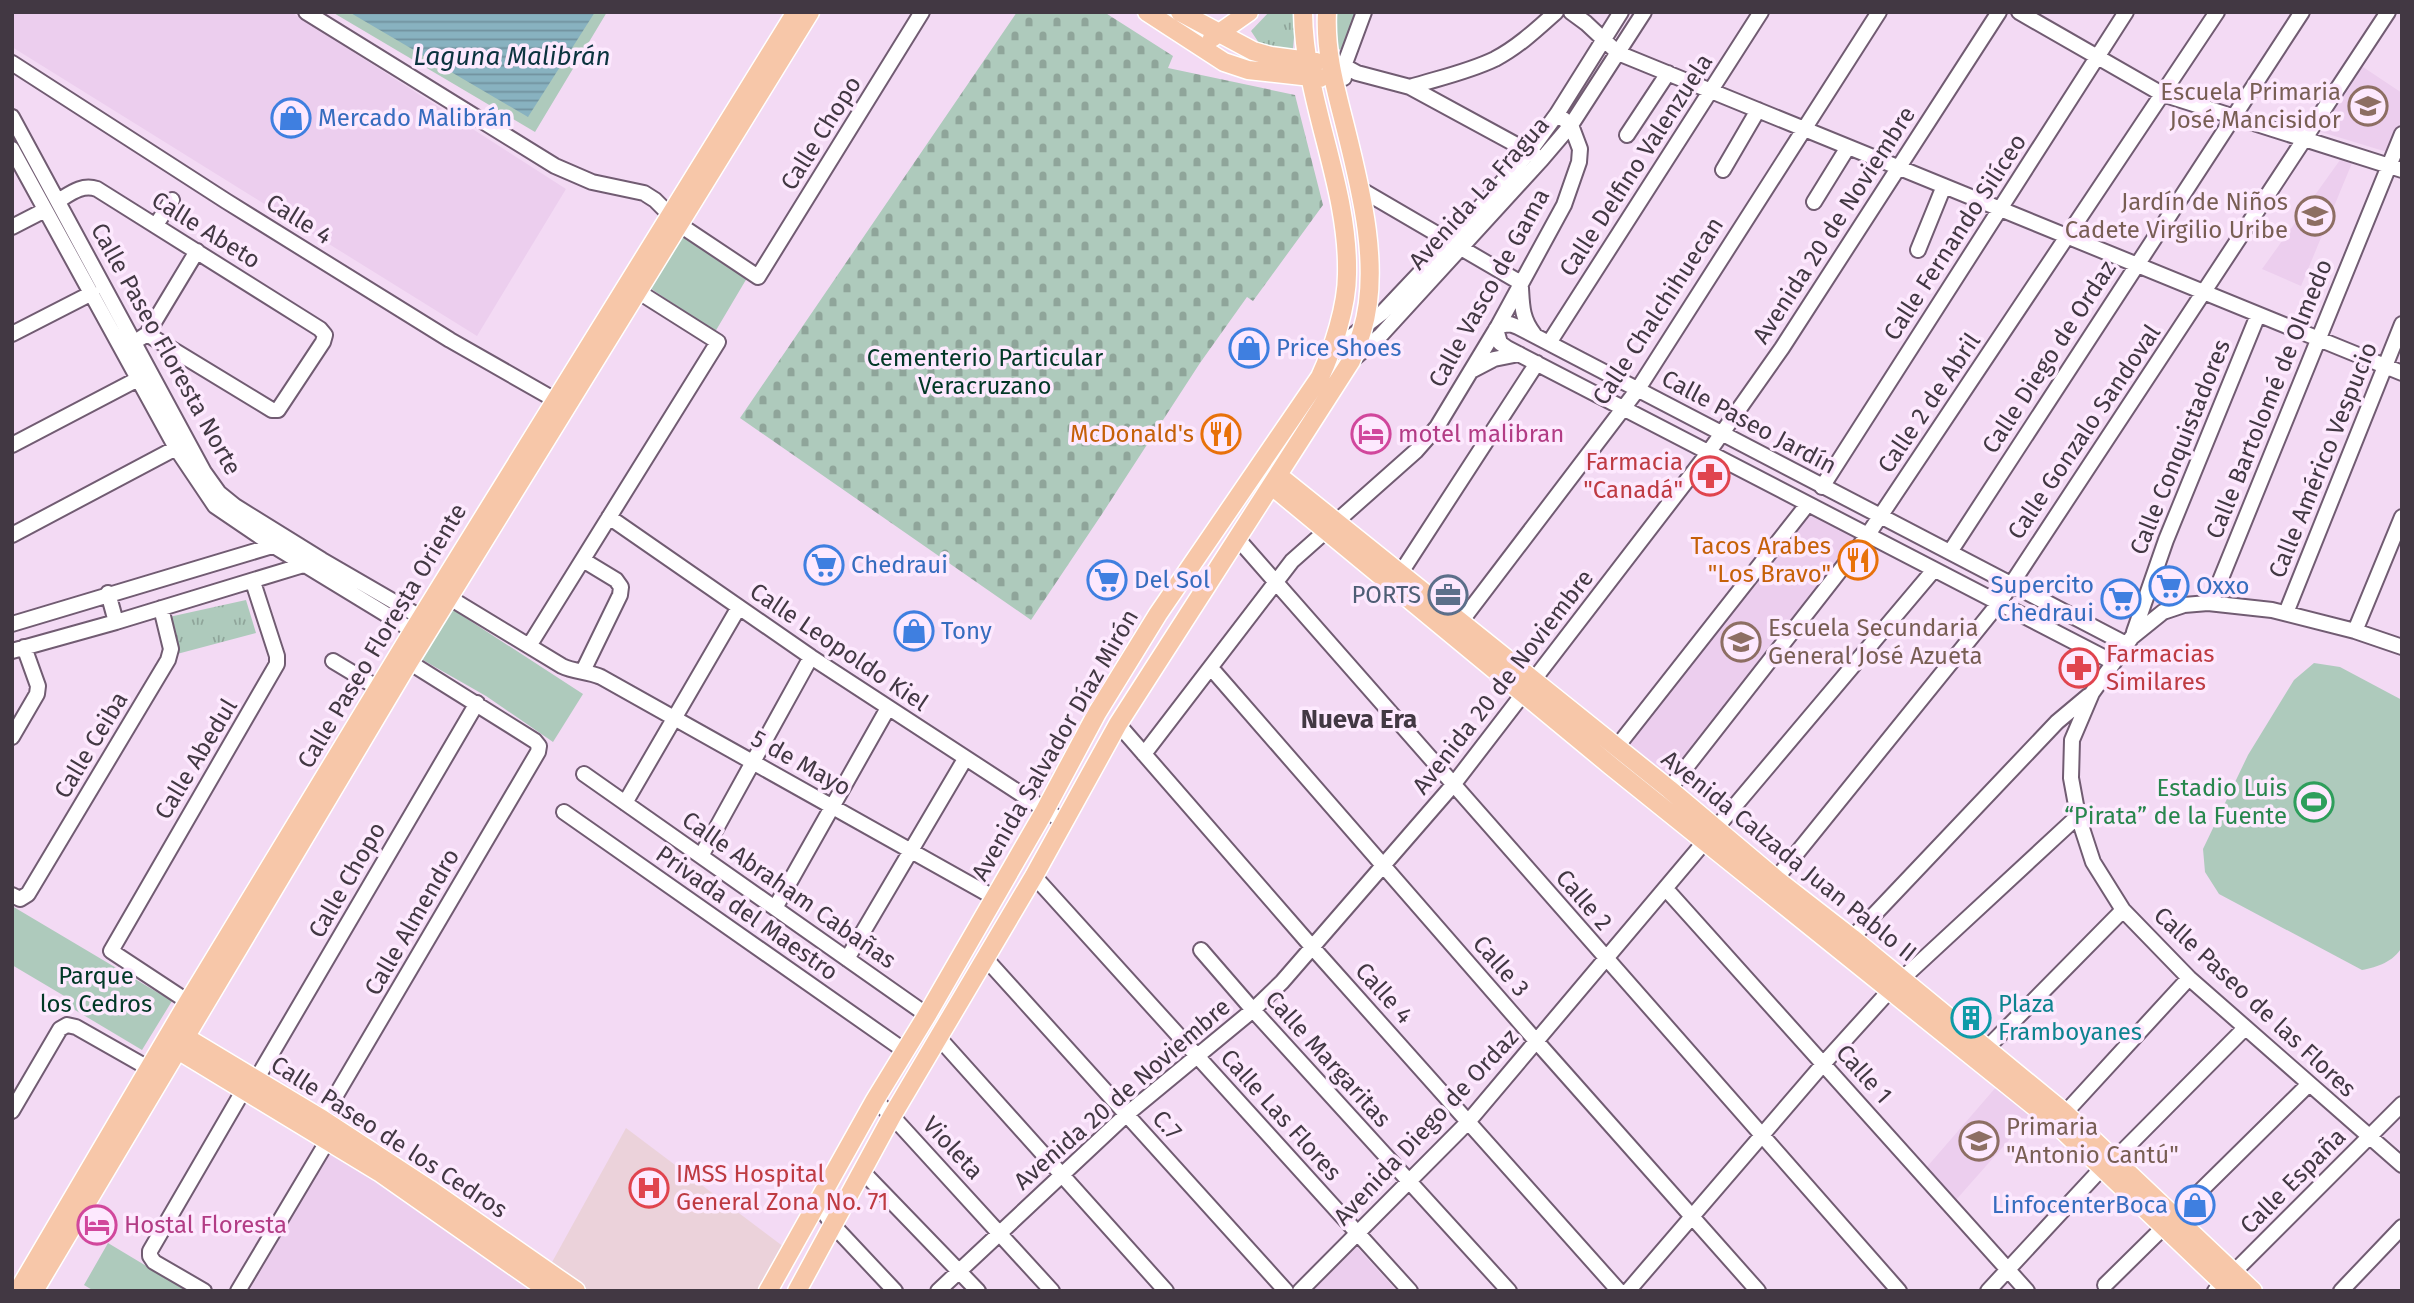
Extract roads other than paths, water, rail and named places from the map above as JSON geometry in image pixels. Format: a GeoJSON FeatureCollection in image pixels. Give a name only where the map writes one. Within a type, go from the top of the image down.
{"type":"FeatureCollection","features":[{"type":"Feature","properties":{"kind":"main road","name":"Calle Paseo Floresta Oriente"},"geometry":{"type":"LineString","coordinates":[[675,220],[796,12]]}},
{"type":"Feature","properties":{"kind":"main road","name":"Calle Paseo Floresta Oriente"},"geometry":{"type":"LineString","coordinates":[[18,1291],[38,1270],[272,876],[632,288],[810,12]]}},
{"type":"Feature","properties":{"kind":"main road"},"geometry":{"type":"LineString","coordinates":[[1147,12],[1224,62],[1248,70],[1308,69],[1341,72]]}},
{"type":"Feature","properties":{"kind":"main road"},"geometry":{"type":"LineString","coordinates":[[1180,12],[1217,33],[1308,69]]}},
{"type":"Feature","properties":{"kind":"main road"},"geometry":{"type":"LineString","coordinates":[[1202,48],[1217,33],[1249,12]]}},
{"type":"Feature","properties":{"kind":"main road","name":"Avenida Salvador Díaz Mirón"},"geometry":{"type":"LineString","coordinates":[[768,1291],[875,1100],[1044,812],[1097,713],[1152,624],[1320,377],[1331,352],[1348,277],[1345,227],[1308,69],[1303,12]]}},
{"type":"Feature","properties":{"kind":"main road","name":"Avenida Salvador Díaz Mirón"},"geometry":{"type":"LineString","coordinates":[[796,1291],[892,1116],[1034,876],[1118,724],[1351,361],[1363,329],[1368,288],[1369,244],[1341,72],[1326,29],[1328,12]]}},
{"type":"Feature","properties":{"kind":"main road","name":"Avenida Calzada Juan Pablo II"},"geometry":{"type":"LineString","coordinates":[[1275,482],[1771,885],[1897,984],[1987,1048],[2065,1113],[2109,1164]]}},
{"type":"Feature","properties":{"kind":"main road","name":"Avenida Calzada Juan Pablo II"},"geometry":{"type":"LineString","coordinates":[[1329,526],[1400,574],[1460,623],[1529,688],[1616,748],[1663,796]]}},
{"type":"Feature","properties":{"kind":"main road"},"geometry":{"type":"LineString","coordinates":[[1152,624],[1161,632],[1161,638],[1149,661],[1152,671]]}},
{"type":"Feature","properties":{"kind":"main road","name":"Calle Paseo Floresta Oriente"},"geometry":{"type":"LineString","coordinates":[[272,876],[378,688],[404,659]]}},
{"type":"Feature","properties":{"kind":"main road","name":"Avenida Calzada Juan Pablo II"},"geometry":{"type":"LineString","coordinates":[[1771,885],[1852,938],[1897,984],[2055,1123],[2109,1164],[2169,1220],[2225,1284],[2253,1291]]}},
{"type":"Feature","properties":{"kind":"main road","name":"Calle Paseo de los Cedros"},"geometry":{"type":"LineString","coordinates":[[174,1040],[282,1104],[328,1140],[560,1288]]}},
{"type":"Feature","properties":{"kind":"main road","name":"Calle Paseo de los Cedros"},"geometry":{"type":"LineString","coordinates":[[282,1104],[322,1119],[429,1189],[560,1288]]}},
{"type":"Feature","properties":{"kind":"main road","name":"Calle Paseo Floresta Oriente"},"geometry":{"type":"LineString","coordinates":[[33,1291],[38,1270]]}},
{"type":"Feature","properties":{"kind":"street"},"geometry":{"type":"LineString","coordinates":[[306,12],[555,166],[592,182],[644,193],[675,220]]}},
{"type":"Feature","properties":{"kind":"street","name":"Calle Chopo"},"geometry":{"type":"LineString","coordinates":[[675,220],[758,277],[922,12]]}},
{"type":"Feature","properties":{"kind":"street"},"geometry":{"type":"LineString","coordinates":[[1364,12],[1341,72],[1410,87],[1542,159]]}},
{"type":"Feature","properties":{"kind":"street"},"geometry":{"type":"LineString","coordinates":[[1410,87],[1473,69],[1497,58],[1527,38],[1556,12]]}},
{"type":"Feature","properties":{"kind":"street"},"geometry":{"type":"LineString","coordinates":[[1572,12],[1618,53],[2402,373]]}},
{"type":"Feature","properties":{"kind":"street","name":"Avenida La Fragua"},"geometry":{"type":"LineString","coordinates":[[1320,377],[1351,361],[1381,335],[1456,245],[1558,114],[1621,12]]}},
{"type":"Feature","properties":{"kind":"street","name":"Avenida La Fragua"},"geometry":{"type":"LineString","coordinates":[[1331,352],[1382,313],[1456,245],[1542,159],[1571,125],[1644,12]]}},
{"type":"Feature","properties":{"kind":"street","name":"Calle Delfino Valenzuela"},"geometry":{"type":"LineString","coordinates":[[1543,340],[1761,12]]}},
{"type":"Feature","properties":{"kind":"street","name":"Calle Chalchihuecan"},"geometry":{"type":"LineString","coordinates":[[1460,623],[1638,389],[1879,12]]}},
{"type":"Feature","properties":{"kind":"street","name":"Avenida 20 de Noviembre"},"geometry":{"type":"LineString","coordinates":[[938,1291],[1127,1114],[1253,1010],[1313,948],[1453,785],[1722,434],[1782,348],[1999,12]]}},
{"type":"Feature","properties":{"kind":"street"},"geometry":{"type":"LineString","coordinates":[[2019,12],[2162,94],[2395,168]]}},
{"type":"Feature","properties":{"kind":"street","name":"Calle Fernando Silíceo"},"geometry":{"type":"LineString","coordinates":[[1822,486],[2126,12]]}},
{"type":"Feature","properties":{"kind":"street","name":"Calle 2 de Abril"},"geometry":{"type":"LineString","coordinates":[[1663,796],[1867,536],[2217,12]]}},
{"type":"Feature","properties":{"kind":"street","name":"Calle Diego de Ordaz"},"geometry":{"type":"LineString","coordinates":[[1950,552],[2302,12]]}},
{"type":"Feature","properties":{"kind":"street","name":"Calle Gonzalo Sandoval"},"geometry":{"type":"LineString","coordinates":[[1771,885],[1999,603],[2388,12]]}},
{"type":"Feature","properties":{"kind":"street","name":"Calle 4"},"geometry":{"type":"LineString","coordinates":[[12,63],[226,201],[431,328],[561,403]]}},
{"type":"Feature","properties":{"kind":"street"},"geometry":{"type":"LineString","coordinates":[[1627,135],[1668,73]]}},
{"type":"Feature","properties":{"kind":"street"},"geometry":{"type":"LineString","coordinates":[[1723,170],[1758,110]]}},
{"type":"Feature","properties":{"kind":"street"},"geometry":{"type":"LineString","coordinates":[[1558,114],[1571,125]]}},
{"type":"Feature","properties":{"kind":"street","name":"Calle Paseo Floresta Norte"},"geometry":{"type":"LineString","coordinates":[[12,117],[58,201],[128,346],[138,379],[176,448],[215,506],[305,564],[423,627]]}},
{"type":"Feature","properties":{"kind":"street","name":"Calle Vasco de Gama"},"geometry":{"type":"LineString","coordinates":[[1144,754],[1292,561],[1416,451],[1437,427],[1497,328],[1564,205],[1579,162],[1580,149],[1571,125]]}},
{"type":"Feature","properties":{"kind":"street","name":"Calle Bartolomé de Olmedo"},"geometry":{"type":"LineString","coordinates":[[2211,603],[2318,339],[2395,168],[2402,134]]}},
{"type":"Feature","properties":{"kind":"street"},"geometry":{"type":"LineString","coordinates":[[1814,202],[1848,147]]}},
{"type":"Feature","properties":{"kind":"street","name":"Calle Paseo Floresta Norte"},"geometry":{"type":"LineString","coordinates":[[12,149],[92,293],[219,493],[423,627]]}},
{"type":"Feature","properties":{"kind":"street","name":"Calle Abeto"},"geometry":{"type":"LineString","coordinates":[[58,201],[88,186],[97,188],[320,329],[324,335],[323,342],[278,410],[272,410],[147,334]]}},
{"type":"Feature","properties":{"kind":"street"},"geometry":{"type":"LineString","coordinates":[[1918,250],[1944,186]]}},
{"type":"Feature","properties":{"kind":"street"},"geometry":{"type":"LineString","coordinates":[[1360,189],[1521,283],[1522,309],[1526,324],[1543,340]]}},
{"type":"Feature","properties":{"kind":"street"},"geometry":{"type":"LineString","coordinates":[[156,225],[172,200]]}},
{"type":"Feature","properties":{"kind":"street"},"geometry":{"type":"LineString","coordinates":[[12,227],[45,210]]}},
{"type":"Feature","properties":{"kind":"street"},"geometry":{"type":"LineString","coordinates":[[128,346],[147,334],[197,251]]}},
{"type":"Feature","properties":{"kind":"street"},"geometry":{"type":"LineString","coordinates":[[529,646],[718,342],[632,288]]}},
{"type":"Feature","properties":{"kind":"street"},"geometry":{"type":"LineString","coordinates":[[12,334],[92,293]]}},
{"type":"Feature","properties":{"kind":"street","name":"Calle Conquistadores"},"geometry":{"type":"LineString","coordinates":[[2129,641],[2171,527],[2258,315]]}},
{"type":"Feature","properties":{"kind":"street","name":"Calle Paseo Jardín"},"geometry":{"type":"LineString","coordinates":[[2113,662],[1519,354],[1500,343],[1497,328],[1510,324],[1543,340],[1950,552],[2010,586],[2129,641]]}},
{"type":"Feature","properties":{"kind":"street","name":"Calle Américo Vespucio"},"geometry":{"type":"LineString","coordinates":[[2286,613],[2402,324]]}},
{"type":"Feature","properties":{"kind":"street"},"geometry":{"type":"LineString","coordinates":[[1469,372],[1494,359],[1519,354]]}},
{"type":"Feature","properties":{"kind":"street"},"geometry":{"type":"LineString","coordinates":[[1400,574],[1537,363]]}},
{"type":"Feature","properties":{"kind":"street"},"geometry":{"type":"LineString","coordinates":[[12,446],[138,379]]}},
{"type":"Feature","properties":{"kind":"street"},"geometry":{"type":"LineString","coordinates":[[12,535],[176,448]]}},
{"type":"Feature","properties":{"kind":"street"},"geometry":{"type":"LineString","coordinates":[[1616,748],[1807,505]]}},
{"type":"Feature","properties":{"kind":"street","name":"Calle Leopoldo Kiel"},"geometry":{"type":"LineString","coordinates":[[609,517],[811,657],[1063,822]]}},
{"type":"Feature","properties":{"kind":"street"},"geometry":{"type":"LineString","coordinates":[[2355,631],[2402,517]]}},
{"type":"Feature","properties":{"kind":"street","name":"Calle 2"},"geometry":{"type":"LineString","coordinates":[[1237,538],[1899,1291]]}},
{"type":"Feature","properties":{"kind":"street"},"geometry":{"type":"LineString","coordinates":[[12,624],[108,593],[290,541]]}},
{"type":"Feature","properties":{"kind":"street"},"geometry":{"type":"LineString","coordinates":[[12,737],[37,694],[38,685],[18,649],[322,560]]}},
{"type":"Feature","properties":{"kind":"street"},"geometry":{"type":"LineString","coordinates":[[583,560],[616,580],[621,587],[620,595],[583,671]]}},
{"type":"Feature","properties":{"kind":"street"},"geometry":{"type":"LineString","coordinates":[[1711,836],[1933,571]]}},
{"type":"Feature","properties":{"kind":"street","name":"Calle Abedul"},"geometry":{"type":"LineString","coordinates":[[194,1006],[111,951],[277,664],[277,656],[253,582]]}},
{"type":"Feature","properties":{"kind":"street"},"geometry":{"type":"LineString","coordinates":[[108,593],[116,622]]}},
{"type":"Feature","properties":{"kind":"street","name":"5 de Mayo"},"geometry":{"type":"LineString","coordinates":[[443,594],[568,669],[601,677],[995,898]]}},
{"type":"Feature","properties":{"kind":"street"},"geometry":{"type":"LineString","coordinates":[[2129,641],[2163,612],[2211,603],[2286,613],[2355,631],[2402,647]]}},
{"type":"Feature","properties":{"kind":"street"},"geometry":{"type":"LineString","coordinates":[[625,803],[739,607]]}},
{"type":"Feature","properties":{"kind":"street","name":"Calle Ceiba"},"geometry":{"type":"LineString","coordinates":[[18,897],[168,660],[171,649],[161,608]]}},
{"type":"Feature","properties":{"kind":"street","name":"Calle Paseo de las Flores"},"geometry":{"type":"LineString","coordinates":[[2129,641],[2092,693],[2072,740],[2071,778],[2078,816],[2093,862],[2123,910],[2189,978],[2402,1165]]}},
{"type":"Feature","properties":{"kind":"street"},"geometry":{"type":"LineString","coordinates":[[701,856],[811,657]]}},
{"type":"Feature","properties":{"kind":"street"},"geometry":{"type":"LineString","coordinates":[[404,659],[477,703]]}},
{"type":"Feature","properties":{"kind":"street"},"geometry":{"type":"LineString","coordinates":[[332,661],[378,688]]}},
{"type":"Feature","properties":{"kind":"street","name":"Calle 3"},"geometry":{"type":"LineString","coordinates":[[1212,668],[1758,1291]]}},
{"type":"Feature","properties":{"kind":"street"},"geometry":{"type":"LineString","coordinates":[[1852,938],[2057,722],[2092,693]]}},
{"type":"Feature","properties":{"kind":"street","name":"Calle Chopo"},"geometry":{"type":"LineString","coordinates":[[204,1291],[154,1262],[150,1251],[477,703]]}},
{"type":"Feature","properties":{"kind":"street","name":"Calle Almendro"},"geometry":{"type":"LineString","coordinates":[[322,1119],[538,752],[539,746],[535,741],[477,703]]}},
{"type":"Feature","properties":{"kind":"street"},"geometry":{"type":"LineString","coordinates":[[775,908],[888,708]]}},
{"type":"Feature","properties":{"kind":"street","name":"Calle 4"},"geometry":{"type":"LineString","coordinates":[[1118,724],[1313,948],[1619,1291]]}},
{"type":"Feature","properties":{"kind":"street"},"geometry":{"type":"LineString","coordinates":[[847,959],[965,759]]}},
{"type":"Feature","properties":{"kind":"street","name":"Calle Abraham Cabañas"},"geometry":{"type":"LineString","coordinates":[[584,774],[927,1015]]}},
{"type":"Feature","properties":{"kind":"street","name":"Privada del Maestro"},"geometry":{"type":"LineString","coordinates":[[564,812],[905,1051]]}},
{"type":"Feature","properties":{"kind":"street"},"geometry":{"type":"LineString","coordinates":[[1628,1291],[1760,1136],[1897,984],[2078,816]]}},
{"type":"Feature","properties":{"kind":"street","name":"Avenida Diego de Ordaz"},"geometry":{"type":"LineString","coordinates":[[1300,1291],[1468,1122],[1711,836]]}},
{"type":"Feature","properties":{"kind":"street","name":"Calle Las Flores"},"geometry":{"type":"LineString","coordinates":[[1034,876],[1410,1291]]}},
{"type":"Feature","properties":{"kind":"street","name":"Calle 1"},"geometry":{"type":"LineString","coordinates":[[1666,889],[2027,1291]]}},
{"type":"Feature","properties":{"kind":"street"},"geometry":{"type":"LineString","coordinates":[[1987,1048],[2123,910]]}},
{"type":"Feature","properties":{"kind":"street","name":"Calle Margaritas"},"geometry":{"type":"LineString","coordinates":[[1201,950],[1509,1291]]}},
{"type":"Feature","properties":{"kind":"street","name":"C.7"},"geometry":{"type":"LineString","coordinates":[[986,959],[1286,1291]]}},
{"type":"Feature","properties":{"kind":"street"},"geometry":{"type":"LineString","coordinates":[[2065,1113],[2189,978]]}},
{"type":"Feature","properties":{"kind":"street"},"geometry":{"type":"LineString","coordinates":[[12,1111],[60,1029],[67,1025],[76,1027],[156,1072]]}},
{"type":"Feature","properties":{"kind":"street"},"geometry":{"type":"LineString","coordinates":[[1988,1291],[2109,1164],[2245,1028]]}},
{"type":"Feature","properties":{"kind":"street"},"geometry":{"type":"LineString","coordinates":[[939,1038],[1166,1291]]}},
{"type":"Feature","properties":{"kind":"street"},"geometry":{"type":"LineString","coordinates":[[2105,1284],[2309,1084]]}},
{"type":"Feature","properties":{"kind":"street","name":"Violeta"},"geometry":{"type":"LineString","coordinates":[[875,1100],[1052,1291]]}},
{"type":"Feature","properties":{"kind":"street","name":"Calle España"},"geometry":{"type":"LineString","coordinates":[[2225,1284],[2402,1104]]}},
{"type":"Feature","properties":{"kind":"street"},"geometry":{"type":"LineString","coordinates":[[238,1291],[328,1140]]}},
{"type":"Feature","properties":{"kind":"street"},"geometry":{"type":"LineString","coordinates":[[862,1171],[978,1291]]}},
{"type":"Feature","properties":{"kind":"street"},"geometry":{"type":"LineString","coordinates":[[817,1203],[833,1225],[895,1291]]}},
{"type":"Feature","properties":{"kind":"street"},"geometry":{"type":"LineString","coordinates":[[2341,1291],[2402,1227]]}},
{"type":"Feature","properties":{"kind":"water","name":"Laguna Malibrán"},"geometry":{"type":"Polygon","coordinates":[[[349,12],[595,12],[528,117],[349,12]]]}},
{"type":"Feature","properties":{"kind":"place","name":"Escuela Primaria José Mancisidor"},"geometry":{"type":"Point","coordinates":[2368,106]}},
{"type":"Feature","properties":{"kind":"place","name":"Mercado Malibrán"},"geometry":{"type":"Point","coordinates":[291,118]}},
{"type":"Feature","properties":{"kind":"place","name":"Jardín de Niños Cadete Virgilio Uribe"},"geometry":{"type":"Point","coordinates":[2315,216]}},
{"type":"Feature","properties":{"kind":"place","name":"Price Shoes"},"geometry":{"type":"Point","coordinates":[1249,348]}},
{"type":"Feature","properties":{"kind":"place","name":"McDonald's"},"geometry":{"type":"Point","coordinates":[1221,434]}},
{"type":"Feature","properties":{"kind":"place","name":"motel malibran"},"geometry":{"type":"Point","coordinates":[1371,434]}},
{"type":"Feature","properties":{"kind":"place","name":"Farmacia \"Canadá\""},"geometry":{"type":"Point","coordinates":[1710,476]}},
{"type":"Feature","properties":{"kind":"place","name":"Tacos Arabes \"Los Bravo\""},"geometry":{"type":"Point","coordinates":[1858,560]}},
{"type":"Feature","properties":{"kind":"place","name":"Chedraui"},"geometry":{"type":"Point","coordinates":[824,565]}},
{"type":"Feature","properties":{"kind":"place","name":"Del Sol"},"geometry":{"type":"Point","coordinates":[1107,580]}},
{"type":"Feature","properties":{"kind":"place","name":"Oxxo"},"geometry":{"type":"Point","coordinates":[2169,586]}},
{"type":"Feature","properties":{"kind":"place","name":"PORTS"},"geometry":{"type":"Point","coordinates":[1448,595]}},
{"type":"Feature","properties":{"kind":"place","name":"Supercito Chedraui"},"geometry":{"type":"Point","coordinates":[2121,599]}},
{"type":"Feature","properties":{"kind":"place","name":"Tony"},"geometry":{"type":"Point","coordinates":[914,631]}},
{"type":"Feature","properties":{"kind":"place","name":"Escuela Secundaria General José Azueta"},"geometry":{"type":"Point","coordinates":[1741,642]}},
{"type":"Feature","properties":{"kind":"place","name":"Farmacias Similares"},"geometry":{"type":"Point","coordinates":[2079,668]}},
{"type":"Feature","properties":{"kind":"place","name":"Estadio Luis “Pirata” de la Fuente"},"geometry":{"type":"Point","coordinates":[2314,802]}},
{"type":"Feature","properties":{"kind":"place","name":"Plaza Framboyanes"},"geometry":{"type":"Point","coordinates":[1971,1018]}},
{"type":"Feature","properties":{"kind":"place","name":"Primaria \"Antonio Cantú\""},"geometry":{"type":"Point","coordinates":[1979,1141]}},
{"type":"Feature","properties":{"kind":"place","name":"IMSS Hospital General Zona No. 71"},"geometry":{"type":"Point","coordinates":[649,1188]}},
{"type":"Feature","properties":{"kind":"place","name":"LinfocenterBoca"},"geometry":{"type":"Point","coordinates":[2195,1205]}},
{"type":"Feature","properties":{"kind":"place","name":"Hostal Floresta"},"geometry":{"type":"Point","coordinates":[97,1225]}},
{"type":"Feature","properties":{"kind":"district","name":"Nueva Era"},"geometry":{"type":"Point","coordinates":[1359,719]}},
{"type":"Feature","properties":{"kind":"park label","name":"Cementerio Particular Veracruzano"},"geometry":{"type":"Point","coordinates":[985,372]}},
{"type":"Feature","properties":{"kind":"park label","name":"Parque los Cedros"},"geometry":{"type":"Point","coordinates":[96,990]}}]}
